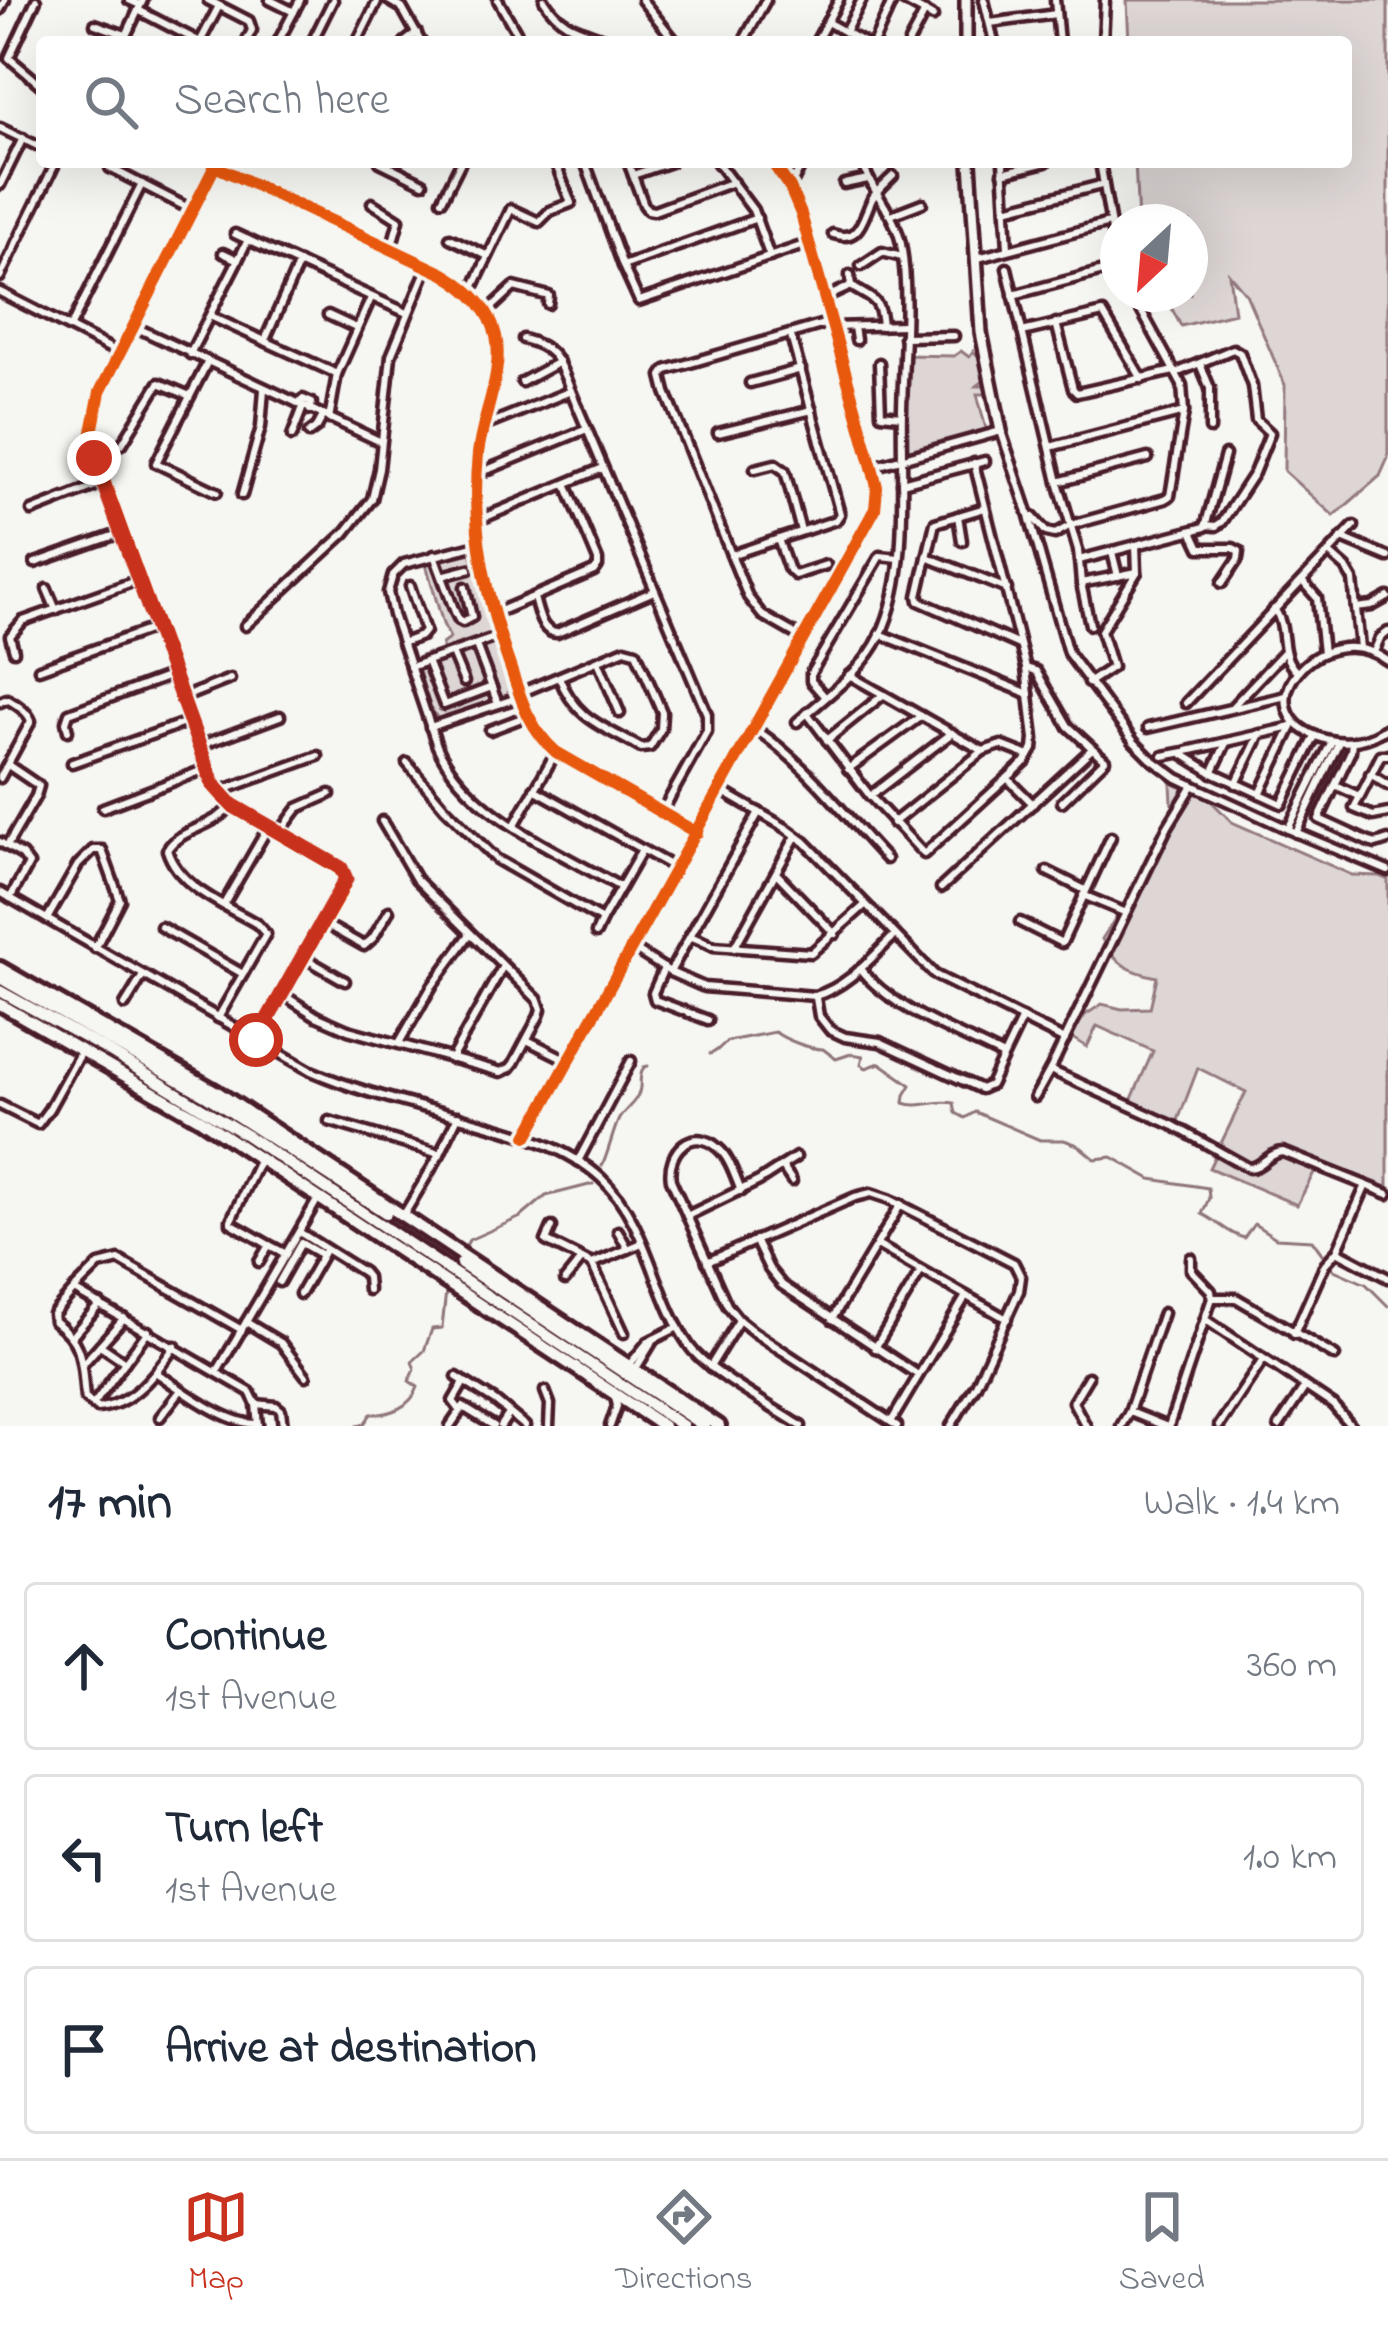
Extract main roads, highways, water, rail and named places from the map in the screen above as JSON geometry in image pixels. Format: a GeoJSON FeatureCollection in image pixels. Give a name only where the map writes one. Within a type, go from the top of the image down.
{"type":"FeatureCollection","features":[{"type":"Feature","properties":{"kind":"highway"},"geometry":{"type":"LineString","coordinates":[[0,968],[217,1092],[718,1426]]}},
{"type":"Feature","properties":{"kind":"highway"},"geometry":{"type":"LineString","coordinates":[[0,978],[163,1070],[310,1162],[704,1426]]}},
{"type":"Feature","properties":{"kind":"highway"},"geometry":{"type":"LineString","coordinates":[[0,991],[204,1108],[683,1426]]}},
{"type":"Feature","properties":{"kind":"highway"},"geometry":{"type":"LineString","coordinates":[[0,1004],[235,1141],[662,1426]]}},
{"type":"Feature","properties":{"kind":"highway"},"geometry":{"type":"LineString","coordinates":[[204,1108],[235,1141]]}},
{"type":"Feature","properties":{"kind":"highway"},"geometry":{"type":"LineString","coordinates":[[310,1162],[354,1183]]}},
{"type":"Feature","properties":{"kind":"main road"},"geometry":{"type":"LineString","coordinates":[[966,0],[966,36]]}},
{"type":"Feature","properties":{"kind":"main road"},"geometry":{"type":"LineString","coordinates":[[970,168],[982,338],[1001,431]]}},
{"type":"Feature","properties":{"kind":"waterway"},"geometry":{"type":"LineString","coordinates":[[710,1054],[728,1041],[775,1032],[798,1044],[823,1049],[836,1059],[863,1056],[861,1064],[866,1068],[880,1063],[911,1085],[904,1103],[954,1103],[956,1113],[965,1118],[975,1112],[1040,1140],[1078,1145],[1095,1159],[1112,1157],[1151,1179],[1208,1188],[1202,1214],[1244,1238],[1254,1224],[1276,1238],[1312,1240],[1334,1270],[1366,1284],[1388,1306]]}},
{"type":"Feature","properties":{"kind":"waterway"},"geometry":{"type":"LineString","coordinates":[[602,1166],[617,1123],[638,1095],[642,1071],[648,1066]]}},
{"type":"Feature","properties":{"kind":"waterway"},"geometry":{"type":"LineString","coordinates":[[465,1248],[469,1240],[521,1217],[546,1196],[593,1184]]}},
{"type":"Feature","properties":{"kind":"waterway"},"geometry":{"type":"LineString","coordinates":[[357,1426],[371,1414],[399,1408],[415,1394],[418,1387],[409,1381],[415,1369],[412,1362],[424,1351],[432,1329],[442,1328],[446,1291]]}}]}
